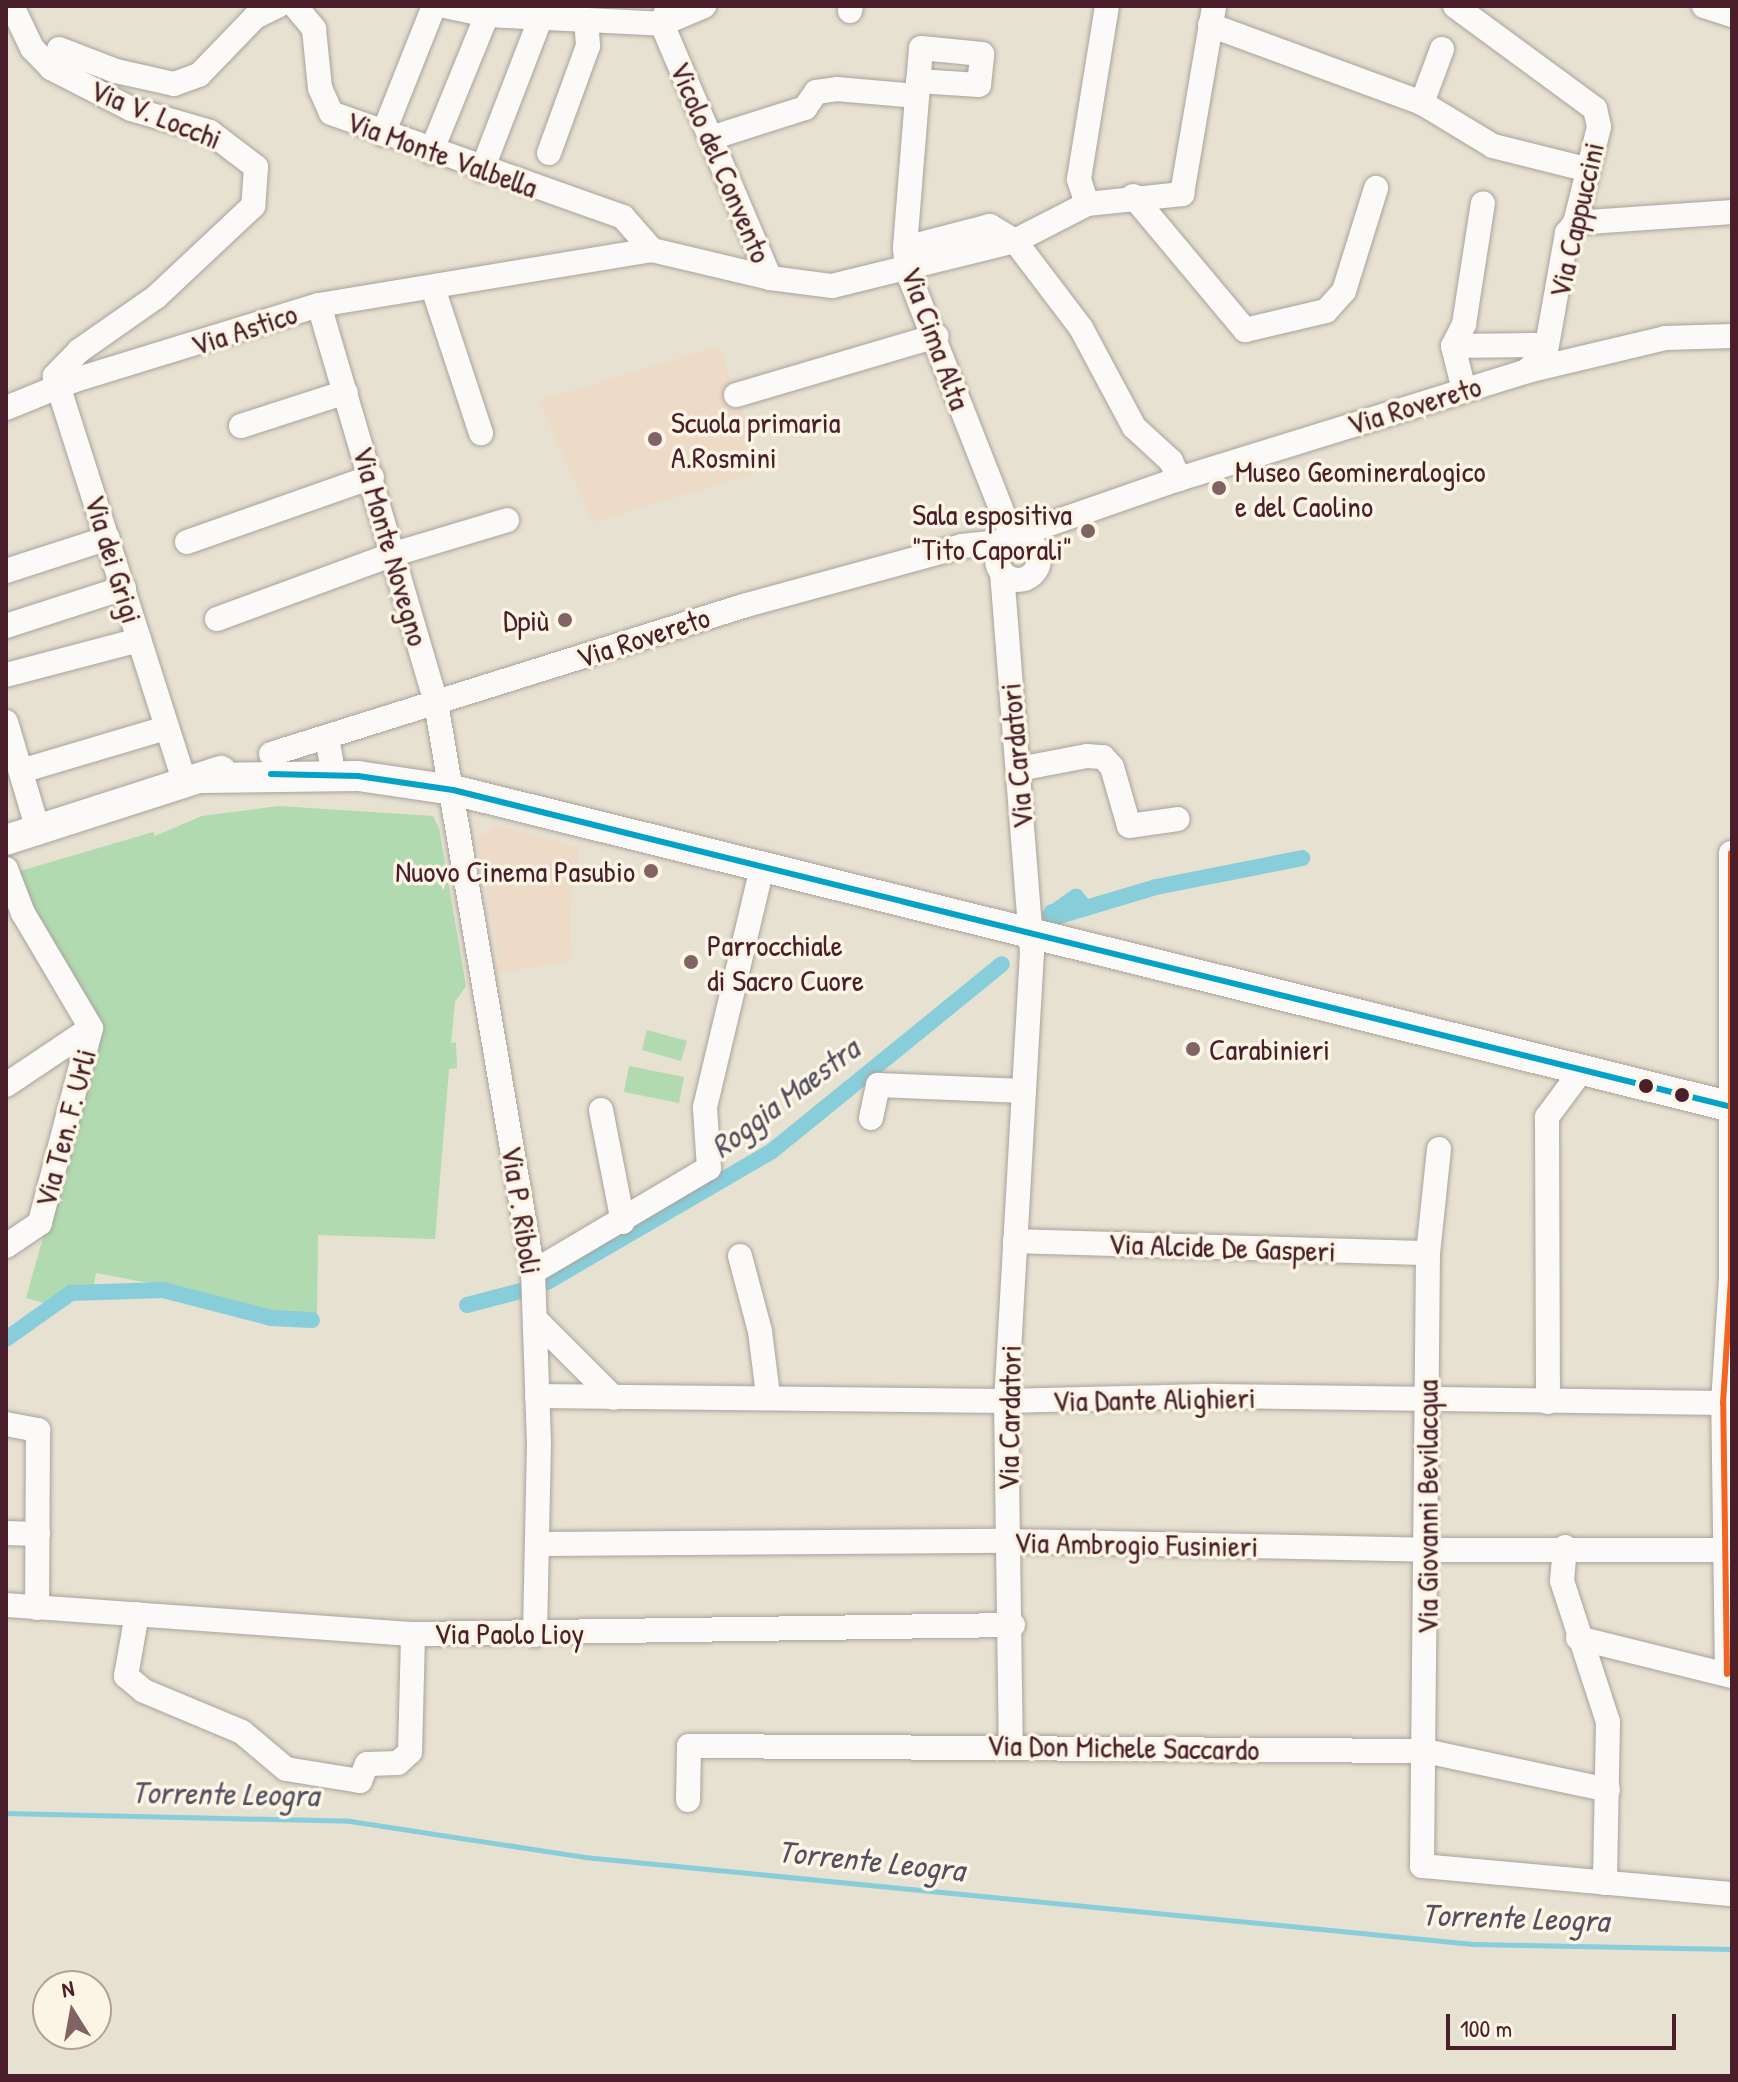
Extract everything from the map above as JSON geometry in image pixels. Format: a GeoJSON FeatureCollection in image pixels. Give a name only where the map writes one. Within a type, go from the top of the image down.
{"type":"FeatureCollection","features":[{"type":"Feature","properties":{"kind":"main road"},"geometry":{"type":"LineString","coordinates":[[266,762],[327,747],[391,780]]}},
{"type":"Feature","properties":{"kind":"main road"},"geometry":{"type":"LineString","coordinates":[[266,762],[453,790],[1730,1107]]}},
{"type":"Feature","properties":{"kind":"main road","name":"Via Rovereto"},"geometry":{"type":"LineString","coordinates":[[6,840],[194,781],[266,762]]}},
{"type":"Feature","properties":{"kind":"street"},"geometry":{"type":"LineString","coordinates":[[59,49],[116,71],[174,84],[199,75],[255,17],[278,6]]}},
{"type":"Feature","properties":{"kind":"street","name":"Via Monte Valbella"},"geometry":{"type":"LineString","coordinates":[[295,6],[314,29],[320,88],[331,113],[431,152],[623,217],[652,250]]}},
{"type":"Feature","properties":{"kind":"street"},"geometry":{"type":"LineString","coordinates":[[383,134],[434,6]]}},
{"type":"Feature","properties":{"kind":"street"},"geometry":{"type":"LineString","coordinates":[[445,6],[487,15],[586,20],[665,15],[704,6]]}},
{"type":"Feature","properties":{"kind":"street"},"geometry":{"type":"LineString","coordinates":[[1087,204],[1079,179],[1107,6]]}},
{"type":"Feature","properties":{"kind":"street","name":"Via Cappuccini"},"geometry":{"type":"LineString","coordinates":[[1455,6],[1595,109],[1599,127],[1585,169],[1575,223],[1567,233],[1546,351]]}},
{"type":"Feature","properties":{"kind":"street"},"geometry":{"type":"LineString","coordinates":[[1704,6],[1732,15]]}},
{"type":"Feature","properties":{"kind":"street","name":"Via V. Locchi"},"geometry":{"type":"LineString","coordinates":[[11,11],[32,48],[51,68],[131,109],[210,132],[256,167],[253,206],[156,297],[79,351],[55,376],[60,389]]}},
{"type":"Feature","properties":{"kind":"street"},"geometry":{"type":"LineString","coordinates":[[431,152],[487,15]]}},
{"type":"Feature","properties":{"kind":"street","name":"Vicolo del Convento"},"geometry":{"type":"LineString","coordinates":[[665,15],[770,278],[832,286],[906,259],[1015,241],[1087,204],[1133,196],[1182,194],[1212,16]]}},
{"type":"Feature","properties":{"kind":"street"},"geometry":{"type":"LineString","coordinates":[[1212,16],[1422,103],[1493,146],[1585,169]]}},
{"type":"Feature","properties":{"kind":"street"},"geometry":{"type":"LineString","coordinates":[[482,170],[541,17]]}},
{"type":"Feature","properties":{"kind":"street"},"geometry":{"type":"LineString","coordinates":[[549,153],[588,46],[586,20]]}},
{"type":"Feature","properties":{"kind":"street"},"geometry":{"type":"LineString","coordinates":[[1422,103],[1442,49]]}},
{"type":"Feature","properties":{"kind":"street","name":"Via Cima Alta"},"geometry":{"type":"LineString","coordinates":[[714,137],[805,108],[816,92],[918,89],[906,259],[937,336],[992,495],[1020,542]]}},
{"type":"Feature","properties":{"kind":"street"},"geometry":{"type":"LineString","coordinates":[[1133,196],[1245,330],[1326,311],[1344,291],[1376,188]]}},
{"type":"Feature","properties":{"kind":"street"},"geometry":{"type":"LineString","coordinates":[[1464,390],[1453,346],[1464,324],[1483,203]]}},
{"type":"Feature","properties":{"kind":"street"},"geometry":{"type":"LineString","coordinates":[[1575,223],[1732,212]]}},
{"type":"Feature","properties":{"kind":"street"},"geometry":{"type":"LineString","coordinates":[[1015,241],[1081,328],[1134,427],[1171,461],[1179,479]]}},
{"type":"Feature","properties":{"kind":"street","name":"Via Astico"},"geometry":{"type":"LineString","coordinates":[[60,389],[319,305],[652,250],[770,278]]}},
{"type":"Feature","properties":{"kind":"street"},"geometry":{"type":"LineString","coordinates":[[433,288],[481,433]]}},
{"type":"Feature","properties":{"kind":"street","name":"Via Monte Novegno"},"geometry":{"type":"LineString","coordinates":[[319,305],[436,703],[453,790]]}},
{"type":"Feature","properties":{"kind":"street","name":"Via Cappuccini"},"geometry":{"type":"LineString","coordinates":[[1555,313],[1560,348],[1570,359]]}},
{"type":"Feature","properties":{"kind":"street"},"geometry":{"type":"LineString","coordinates":[[736,395],[937,336]]}},
{"type":"Feature","properties":{"kind":"street","name":"Via Rovereto"},"geometry":{"type":"LineString","coordinates":[[266,762],[327,747],[436,703],[714,614],[948,549],[1020,542],[1057,521],[1179,479],[1527,371],[1665,338],[1732,336]]}},
{"type":"Feature","properties":{"kind":"street"},"geometry":{"type":"LineString","coordinates":[[1453,346],[1534,345],[1546,351],[1527,371]]}},
{"type":"Feature","properties":{"kind":"street"},"geometry":{"type":"LineString","coordinates":[[6,408],[60,389]]}},
{"type":"Feature","properties":{"kind":"street","name":"Via dei Grigi"},"geometry":{"type":"LineString","coordinates":[[60,389],[166,728],[194,781]]}},
{"type":"Feature","properties":{"kind":"street"},"geometry":{"type":"LineString","coordinates":[[241,426],[346,392]]}},
{"type":"Feature","properties":{"kind":"street"},"geometry":{"type":"LineString","coordinates":[[187,542],[372,477]]}},
{"type":"Feature","properties":{"kind":"street"},"geometry":{"type":"LineString","coordinates":[[217,619],[394,554],[507,520]]}},
{"type":"Feature","properties":{"kind":"street"},"geometry":{"type":"LineString","coordinates":[[6,571],[108,538]]}},
{"type":"Feature","properties":{"kind":"street"},"geometry":{"type":"LineString","coordinates":[[948,549],[1008,571],[1038,564],[1020,542],[999,551],[1008,571]]}},
{"type":"Feature","properties":{"kind":"street","name":"Via Cardatori"},"geometry":{"type":"LineString","coordinates":[[1008,571],[1007,613],[1031,933],[1006,1401],[1013,1625],[1011,1745]]}},
{"type":"Feature","properties":{"kind":"street"},"geometry":{"type":"LineString","coordinates":[[6,626],[124,588]]}},
{"type":"Feature","properties":{"kind":"street"},"geometry":{"type":"LineString","coordinates":[[6,675],[139,640]]}},
{"type":"Feature","properties":{"kind":"street"},"geometry":{"type":"LineString","coordinates":[[6,722],[38,830]]}},
{"type":"Feature","properties":{"kind":"street"},"geometry":{"type":"LineString","coordinates":[[21,771],[166,728]]}},
{"type":"Feature","properties":{"kind":"street"},"geometry":{"type":"LineString","coordinates":[[1019,769],[1103,757],[1112,767],[1129,826],[1178,819]]}},
{"type":"Feature","properties":{"kind":"street","name":"Via P. Riboli"},"geometry":{"type":"LineString","coordinates":[[453,790],[533,1272],[540,1544],[535,1635]]}},
{"type":"Feature","properties":{"kind":"street"},"geometry":{"type":"LineString","coordinates":[[1578,1638],[1729,1675],[1723,1403],[1732,1279],[1731,853]]}},
{"type":"Feature","properties":{"kind":"street"},"geometry":{"type":"LineString","coordinates":[[533,1272],[623,1222],[709,1168],[705,1107],[762,867]]}},
{"type":"Feature","properties":{"kind":"street","name":"Via Ten. F. Urli"},"geometry":{"type":"LineString","coordinates":[[6,869],[14,918],[91,1028],[40,1223],[6,1246]]}},
{"type":"Feature","properties":{"kind":"street"},"geometry":{"type":"LineString","coordinates":[[6,1085],[91,1028]]}},
{"type":"Feature","properties":{"kind":"street"},"geometry":{"type":"LineString","coordinates":[[1548,1402],[1547,1117],[1581,1071]]}},
{"type":"Feature","properties":{"kind":"street"},"geometry":{"type":"LineString","coordinates":[[871,1118],[878,1085],[1024,1091]]}},
{"type":"Feature","properties":{"kind":"street"},"geometry":{"type":"LineString","coordinates":[[601,1110],[623,1222]]}},
{"type":"Feature","properties":{"kind":"street","name":"Via Giovanni Bevilacqua"},"geometry":{"type":"LineString","coordinates":[[1439,1149],[1428,1253],[1422,1866],[1605,1883]]}},
{"type":"Feature","properties":{"kind":"street","name":"Via Alcide De Gasperi"},"geometry":{"type":"LineString","coordinates":[[1015,1241],[1428,1253]]}},
{"type":"Feature","properties":{"kind":"street"},"geometry":{"type":"LineString","coordinates":[[740,1256],[760,1331],[768,1395]]}},
{"type":"Feature","properties":{"kind":"street"},"geometry":{"type":"LineString","coordinates":[[536,1320],[614,1398]]}},
{"type":"Feature","properties":{"kind":"street","name":"Via Dante Alighieri"},"geometry":{"type":"LineString","coordinates":[[537,1396],[768,1395],[1006,1401],[1216,1396],[1723,1403]]}},
{"type":"Feature","properties":{"kind":"street"},"geometry":{"type":"LineString","coordinates":[[6,1424],[38,1430],[37,1608]]}},
{"type":"Feature","properties":{"kind":"street"},"geometry":{"type":"LineString","coordinates":[[6,1533],[38,1534]]}},
{"type":"Feature","properties":{"kind":"street","name":"Via Ambrogio Fusinieri"},"geometry":{"type":"LineString","coordinates":[[540,1544],[1009,1541],[1427,1550],[1727,1548]]}},
{"type":"Feature","properties":{"kind":"street"},"geometry":{"type":"LineString","coordinates":[[1565,1547],[1562,1581],[1578,1638],[1608,1722],[1605,1883],[1732,1894]]}},
{"type":"Feature","properties":{"kind":"street","name":"Via Paolo Lioy"},"geometry":{"type":"LineString","coordinates":[[6,1605],[413,1634],[535,1635],[1013,1625]]}},
{"type":"Feature","properties":{"kind":"street"},"geometry":{"type":"LineString","coordinates":[[137,1614],[126,1676],[144,1691],[242,1732],[286,1769],[360,1781],[367,1764],[398,1763],[410,1752],[413,1634]]}},
{"type":"Feature","properties":{"kind":"street","name":"Via Don Michele Saccardo"},"geometry":{"type":"LineString","coordinates":[[688,1800],[689,1746],[1011,1745],[1425,1751],[1608,1790]]}},
{"type":"Feature","properties":{"kind":"shaded area","name":"Scuola primaria A.Rosmini"},"geometry":{"type":"Polygon","coordinates":[[[719,346],[763,470],[593,522],[539,401],[719,346]]]}},
{"type":"Feature","properties":{"kind":"shaded area"},"geometry":{"type":"Polygon","coordinates":[[[495,825],[579,847],[569,913],[572,961],[496,973],[500,960],[476,840],[495,825]]]}},
{"type":"Feature","properties":{"kind":"green space"},"geometry":{"type":"Polygon","coordinates":[[[279,806],[433,816],[439,828],[466,986],[455,1002],[451,1043],[456,1042],[457,1068],[449,1069],[435,1239],[318,1235],[317,1320],[260,1313],[218,1296],[96,1273],[93,1289],[47,1304],[26,1298],[103,1024],[23,903],[17,872],[153,832],[155,836],[202,816],[279,806]]]}},
{"type":"Feature","properties":{"kind":"green space"},"geometry":{"type":"Polygon","coordinates":[[[647,1030],[687,1041],[681,1061],[642,1050],[647,1030]]]}},
{"type":"Feature","properties":{"kind":"green space"},"geometry":{"type":"Polygon","coordinates":[[[629,1066],[684,1077],[679,1103],[624,1092],[629,1066]]]}},
{"type":"Feature","properties":{"kind":"waterway","name":"Roggia Maestra"},"geometry":{"type":"LineString","coordinates":[[1052,912],[1059,916],[1156,887],[1302,858]]}},
{"type":"Feature","properties":{"kind":"waterway","name":"Roggia Maestra"},"geometry":{"type":"LineString","coordinates":[[1050,915],[1076,897],[1086,908]]}},
{"type":"Feature","properties":{"kind":"waterway","name":"Roggia Maestra"},"geometry":{"type":"LineString","coordinates":[[547,1282],[772,1151],[1002,964]]}},
{"type":"Feature","properties":{"kind":"waterway","name":"Roggia Maestra"},"geometry":{"type":"LineString","coordinates":[[6,1339],[71,1293],[163,1290],[271,1318],[312,1320]]}},
{"type":"Feature","properties":{"kind":"waterway","name":"Roggia Maestra"},"geometry":{"type":"LineString","coordinates":[[467,1305],[524,1290]]}},
{"type":"Feature","properties":{"kind":"waterway","name":"Torrente Leogra"},"geometry":{"type":"LineString","coordinates":[[6,1813],[350,1821],[584,1857],[1473,1944],[1732,1949]]}},
{"type":"Feature","properties":{"kind":"transit line"},"geometry":{"type":"LineString","coordinates":[[271,774],[358,776],[453,790],[1732,1107]]}},
{"type":"Feature","properties":{"kind":"transit line"},"geometry":{"type":"LineString","coordinates":[[1727,1674],[1723,1403],[1731,1279],[1731,853]]}},
{"type":"Feature","properties":{"kind":"place","name":"Scuola primaria A.Rosmini"},"geometry":{"type":"Point","coordinates":[655,439]}},
{"type":"Feature","properties":{"kind":"place","name":"Museo Geomineralogico e del Caolino"},"geometry":{"type":"Point","coordinates":[1219,488]}},
{"type":"Feature","properties":{"kind":"place","name":"Sala espositiva \"Tito Caporali\""},"geometry":{"type":"Point","coordinates":[1088,531]}},
{"type":"Feature","properties":{"kind":"place","name":"Dpiù"},"geometry":{"type":"Point","coordinates":[565,620]}},
{"type":"Feature","properties":{"kind":"place","name":"Nuovo Cinema Pasubio"},"geometry":{"type":"Point","coordinates":[651,871]}},
{"type":"Feature","properties":{"kind":"place","name":"Parrocchiale di Sacro Cuore"},"geometry":{"type":"Point","coordinates":[691,962]}},
{"type":"Feature","properties":{"kind":"place","name":"Carabinieri"},"geometry":{"type":"Point","coordinates":[1193,1049]}}]}
